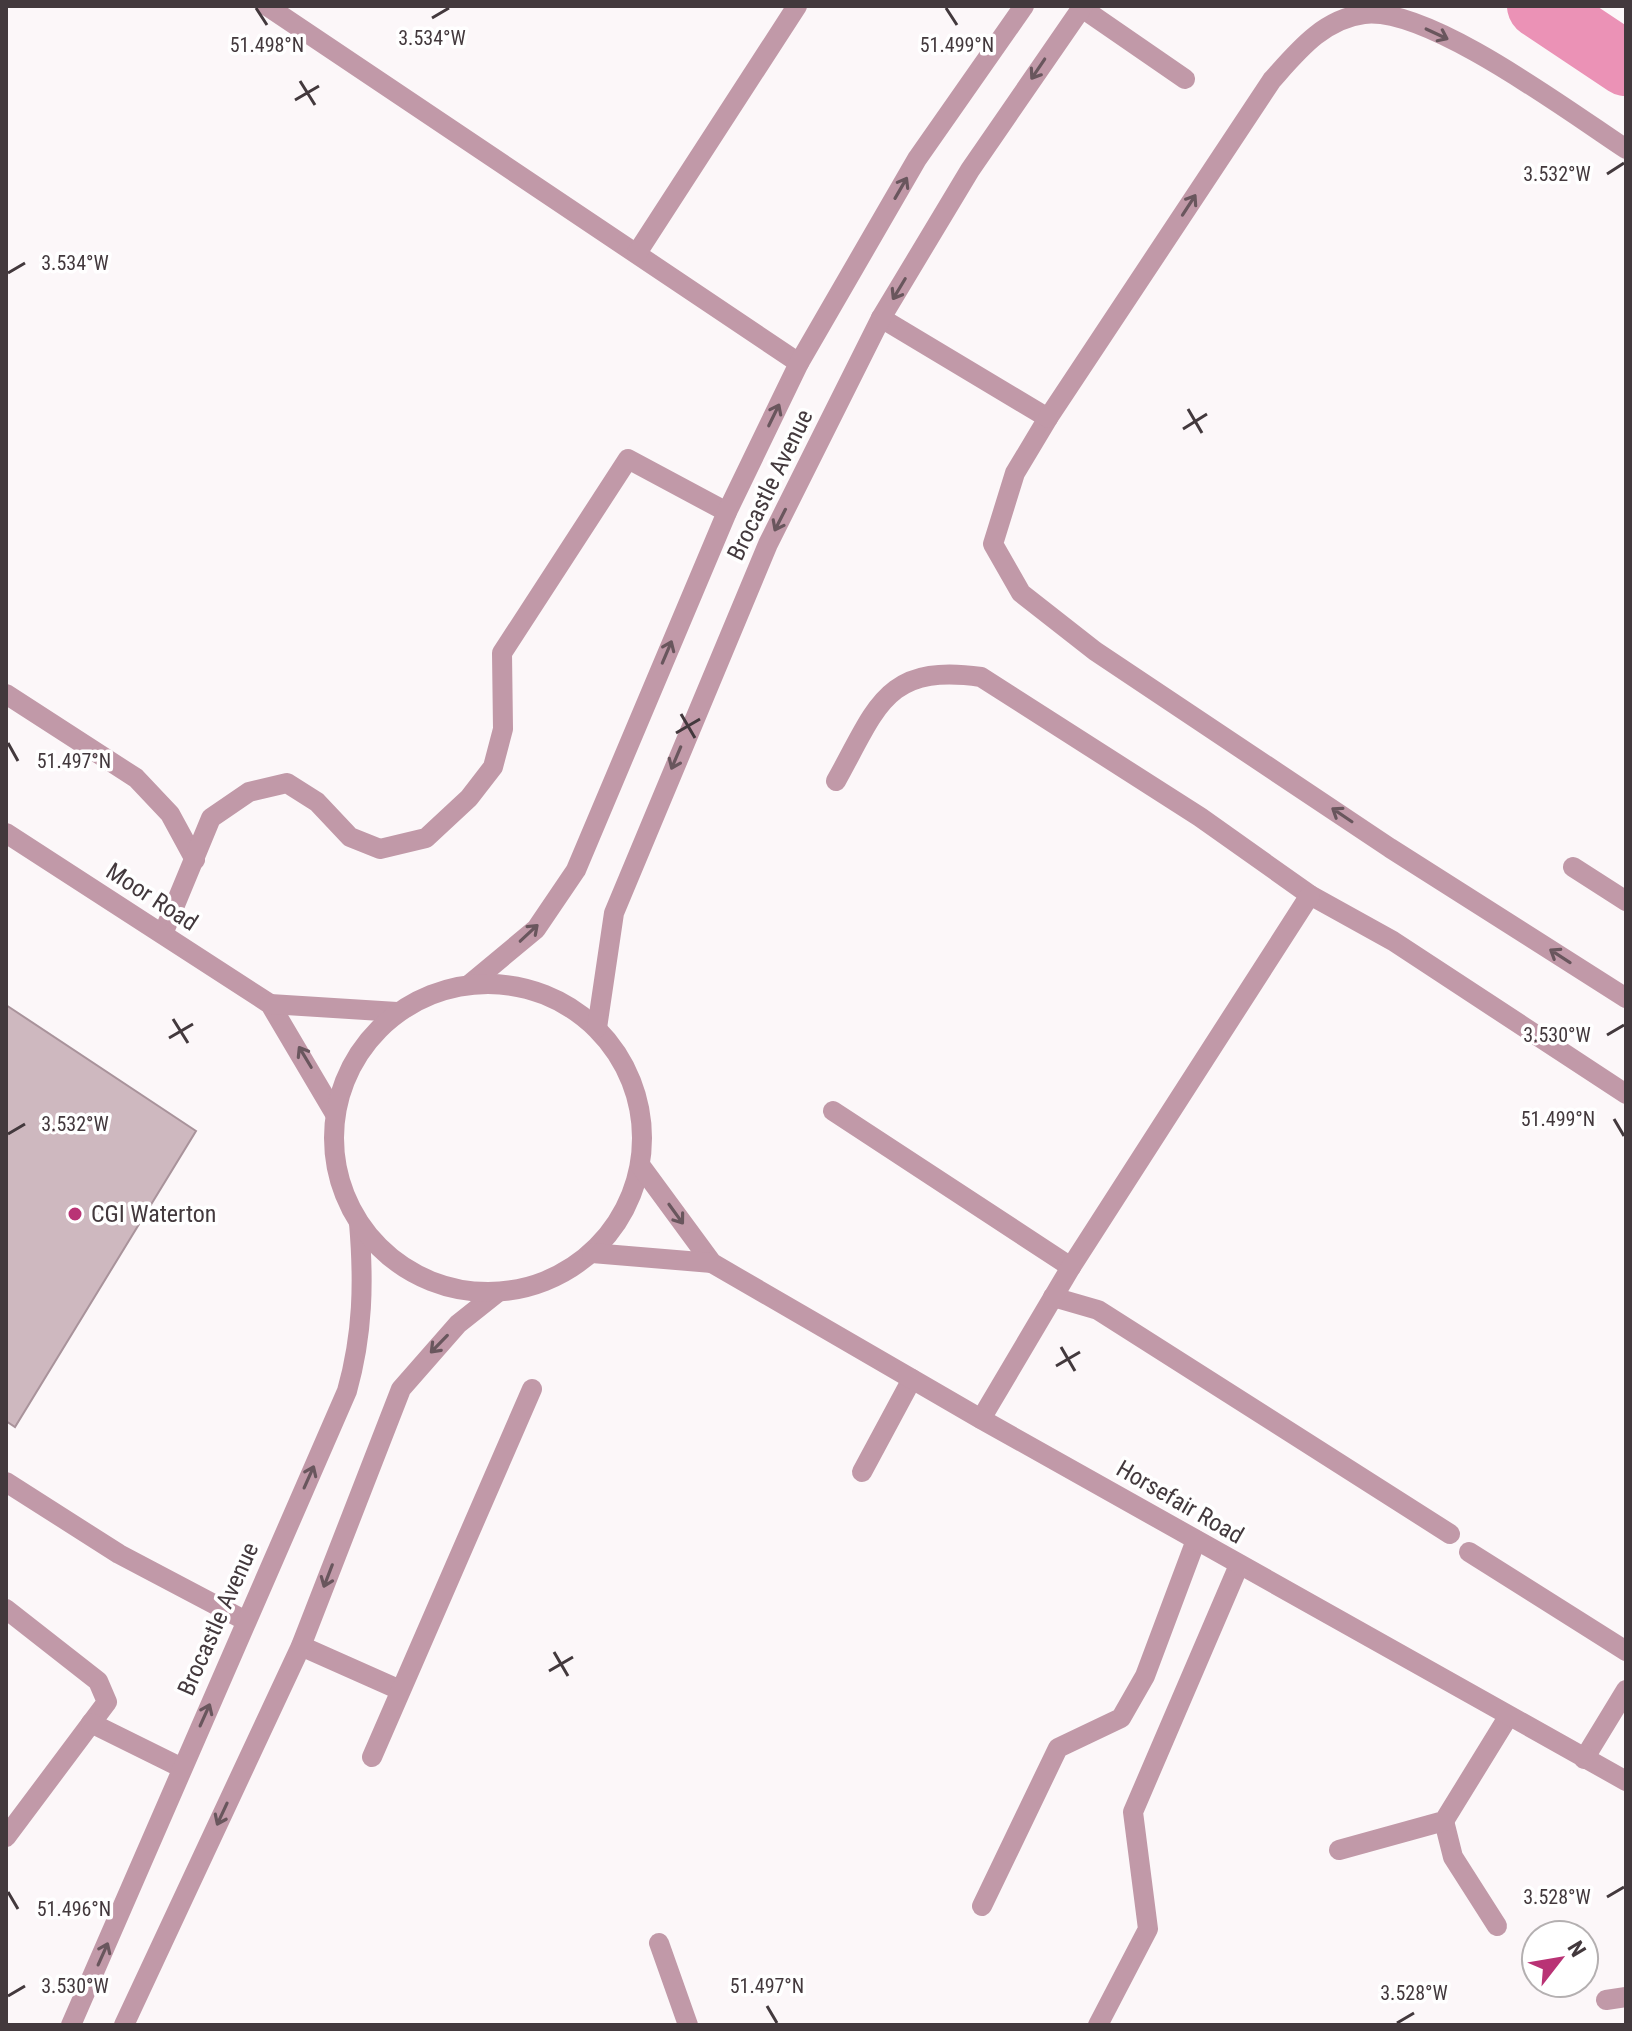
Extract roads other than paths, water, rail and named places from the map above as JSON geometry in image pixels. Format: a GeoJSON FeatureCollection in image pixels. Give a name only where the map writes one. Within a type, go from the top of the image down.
{"type":"FeatureCollection","features":[{"type":"Feature","properties":{"kind":"street"},"geometry":{"type":"LineString","coordinates":[[267,6],[799,363]]}},
{"type":"Feature","properties":{"kind":"street"},"geometry":{"type":"LineString","coordinates":[[637,253],[797,6]]}},
{"type":"Feature","properties":{"kind":"street","name":"Brocastle Avenue"},"geometry":{"type":"LineString","coordinates":[[470,984],[536,929],[576,870],[727,512],[799,363],[917,159],[1024,6]]}},
{"type":"Feature","properties":{"kind":"street"},"geometry":{"type":"LineString","coordinates":[[1083,7],[1185,79]]}},
{"type":"Feature","properties":{"kind":"street","name":"Brocastle Avenue"},"geometry":{"type":"LineString","coordinates":[[597,1028],[614,913],[669,774],[768,544],[881,318],[970,170],[1083,7]]}},
{"type":"Feature","properties":{"kind":"street"},"geometry":{"type":"LineString","coordinates":[[1626,149],[1468,49],[1405,20],[1364,14],[1309,38],[1272,80],[1048,418],[1015,473],[993,544],[1021,593],[1095,651],[1626,998]]}},
{"type":"Feature","properties":{"kind":"street"},"geometry":{"type":"LineString","coordinates":[[881,318],[1048,418]]}},
{"type":"Feature","properties":{"kind":"street"},"geometry":{"type":"LineString","coordinates":[[163,934],[211,818],[249,792],[287,783],[317,802],[350,837],[380,849],[426,838],[469,798],[493,767],[503,729],[502,653],[628,459],[727,512]]}},
{"type":"Feature","properties":{"kind":"street"},"geometry":{"type":"LineString","coordinates":[[836,781],[875,711],[896,689],[918,676],[945,672],[981,677],[1200,817],[1310,895],[1393,941],[1626,1094]]}},
{"type":"Feature","properties":{"kind":"street"},"geometry":{"type":"LineString","coordinates":[[6,694],[136,778],[170,814],[195,860]]}},
{"type":"Feature","properties":{"kind":"street","name":"Moor Road"},"geometry":{"type":"LineString","coordinates":[[6,833],[270,1004],[312,1070],[335,1114]]}},
{"type":"Feature","properties":{"kind":"street"},"geometry":{"type":"LineString","coordinates":[[1573,867],[1626,901]]}},
{"type":"Feature","properties":{"kind":"street"},"geometry":{"type":"LineString","coordinates":[[981,1419],[1071,1267],[1310,895]]}},
{"type":"Feature","properties":{"kind":"street"},"geometry":{"type":"LineString","coordinates":[[470,984],[516,985],[531,990],[560,1001],[597,1028],[621,1058],[636,1091],[643,1128],[640,1165],[624,1213],[592,1253],[548,1281],[497,1293],[457,1289],[419,1276],[386,1254],[359,1223],[342,1189],[334,1151],[335,1114],[354,1063],[368,1040],[397,1012],[431,993],[470,984]]}},
{"type":"Feature","properties":{"kind":"street","name":"Moor Road"},"geometry":{"type":"LineString","coordinates":[[270,1004],[397,1012]]}},
{"type":"Feature","properties":{"kind":"street"},"geometry":{"type":"LineString","coordinates":[[833,1111],[1071,1267]]}},
{"type":"Feature","properties":{"kind":"street","name":"Horsefair Road"},"geometry":{"type":"LineString","coordinates":[[640,1165],[712,1263],[981,1419],[1626,1781]]}},
{"type":"Feature","properties":{"kind":"street","name":"Brocastle Avenue"},"geometry":{"type":"LineString","coordinates":[[71,2025],[347,1391],[360,1346],[364,1284],[359,1223]]}},
{"type":"Feature","properties":{"kind":"street","name":"Horsefair Road"},"geometry":{"type":"LineString","coordinates":[[592,1253],[712,1263]]}},
{"type":"Feature","properties":{"kind":"street"},"geometry":{"type":"LineString","coordinates":[[124,2025],[301,1646],[401,1389],[458,1324],[497,1293]]}},
{"type":"Feature","properties":{"kind":"street"},"geometry":{"type":"LineString","coordinates":[[1053,1297],[1098,1310],[1450,1534]]}},
{"type":"Feature","properties":{"kind":"street"},"geometry":{"type":"LineString","coordinates":[[862,1472],[912,1379]]}},
{"type":"Feature","properties":{"kind":"street"},"geometry":{"type":"LineString","coordinates":[[372,1757],[532,1389]]}},
{"type":"Feature","properties":{"kind":"street"},"geometry":{"type":"LineString","coordinates":[[6,1482],[119,1554],[246,1621]]}},
{"type":"Feature","properties":{"kind":"street"},"geometry":{"type":"LineString","coordinates":[[982,1906],[1058,1748],[1121,1718],[1145,1676],[1196,1540]]}},
{"type":"Feature","properties":{"kind":"street"},"geometry":{"type":"LineString","coordinates":[[1469,1552],[1626,1651]]}},
{"type":"Feature","properties":{"kind":"street"},"geometry":{"type":"LineString","coordinates":[[1098,2025],[1148,1929],[1133,1812],[1239,1565]]}},
{"type":"Feature","properties":{"kind":"street"},"geometry":{"type":"LineString","coordinates":[[6,1609],[98,1681],[107,1702],[6,1837]]}},
{"type":"Feature","properties":{"kind":"street"},"geometry":{"type":"LineString","coordinates":[[301,1646],[400,1690]]}},
{"type":"Feature","properties":{"kind":"street"},"geometry":{"type":"LineString","coordinates":[[1584,1759],[1626,1690]]}},
{"type":"Feature","properties":{"kind":"street"},"geometry":{"type":"LineString","coordinates":[[1339,1850],[1444,1821],[1508,1717]]}},
{"type":"Feature","properties":{"kind":"street"},"geometry":{"type":"LineString","coordinates":[[91,1723],[182,1768]]}},
{"type":"Feature","properties":{"kind":"street"},"geometry":{"type":"LineString","coordinates":[[1444,1821],[1453,1857],[1497,1926]]}},
{"type":"Feature","properties":{"kind":"street"},"geometry":{"type":"LineString","coordinates":[[659,1943],[688,2025]]}},
{"type":"Feature","properties":{"kind":"waterway"},"geometry":{"type":"LineString","coordinates":[[1539,6],[1626,64]]}},
{"type":"Feature","properties":{"kind":"place","name":"CGI Waterton"},"geometry":{"type":"Point","coordinates":[75,1214]}}]}
